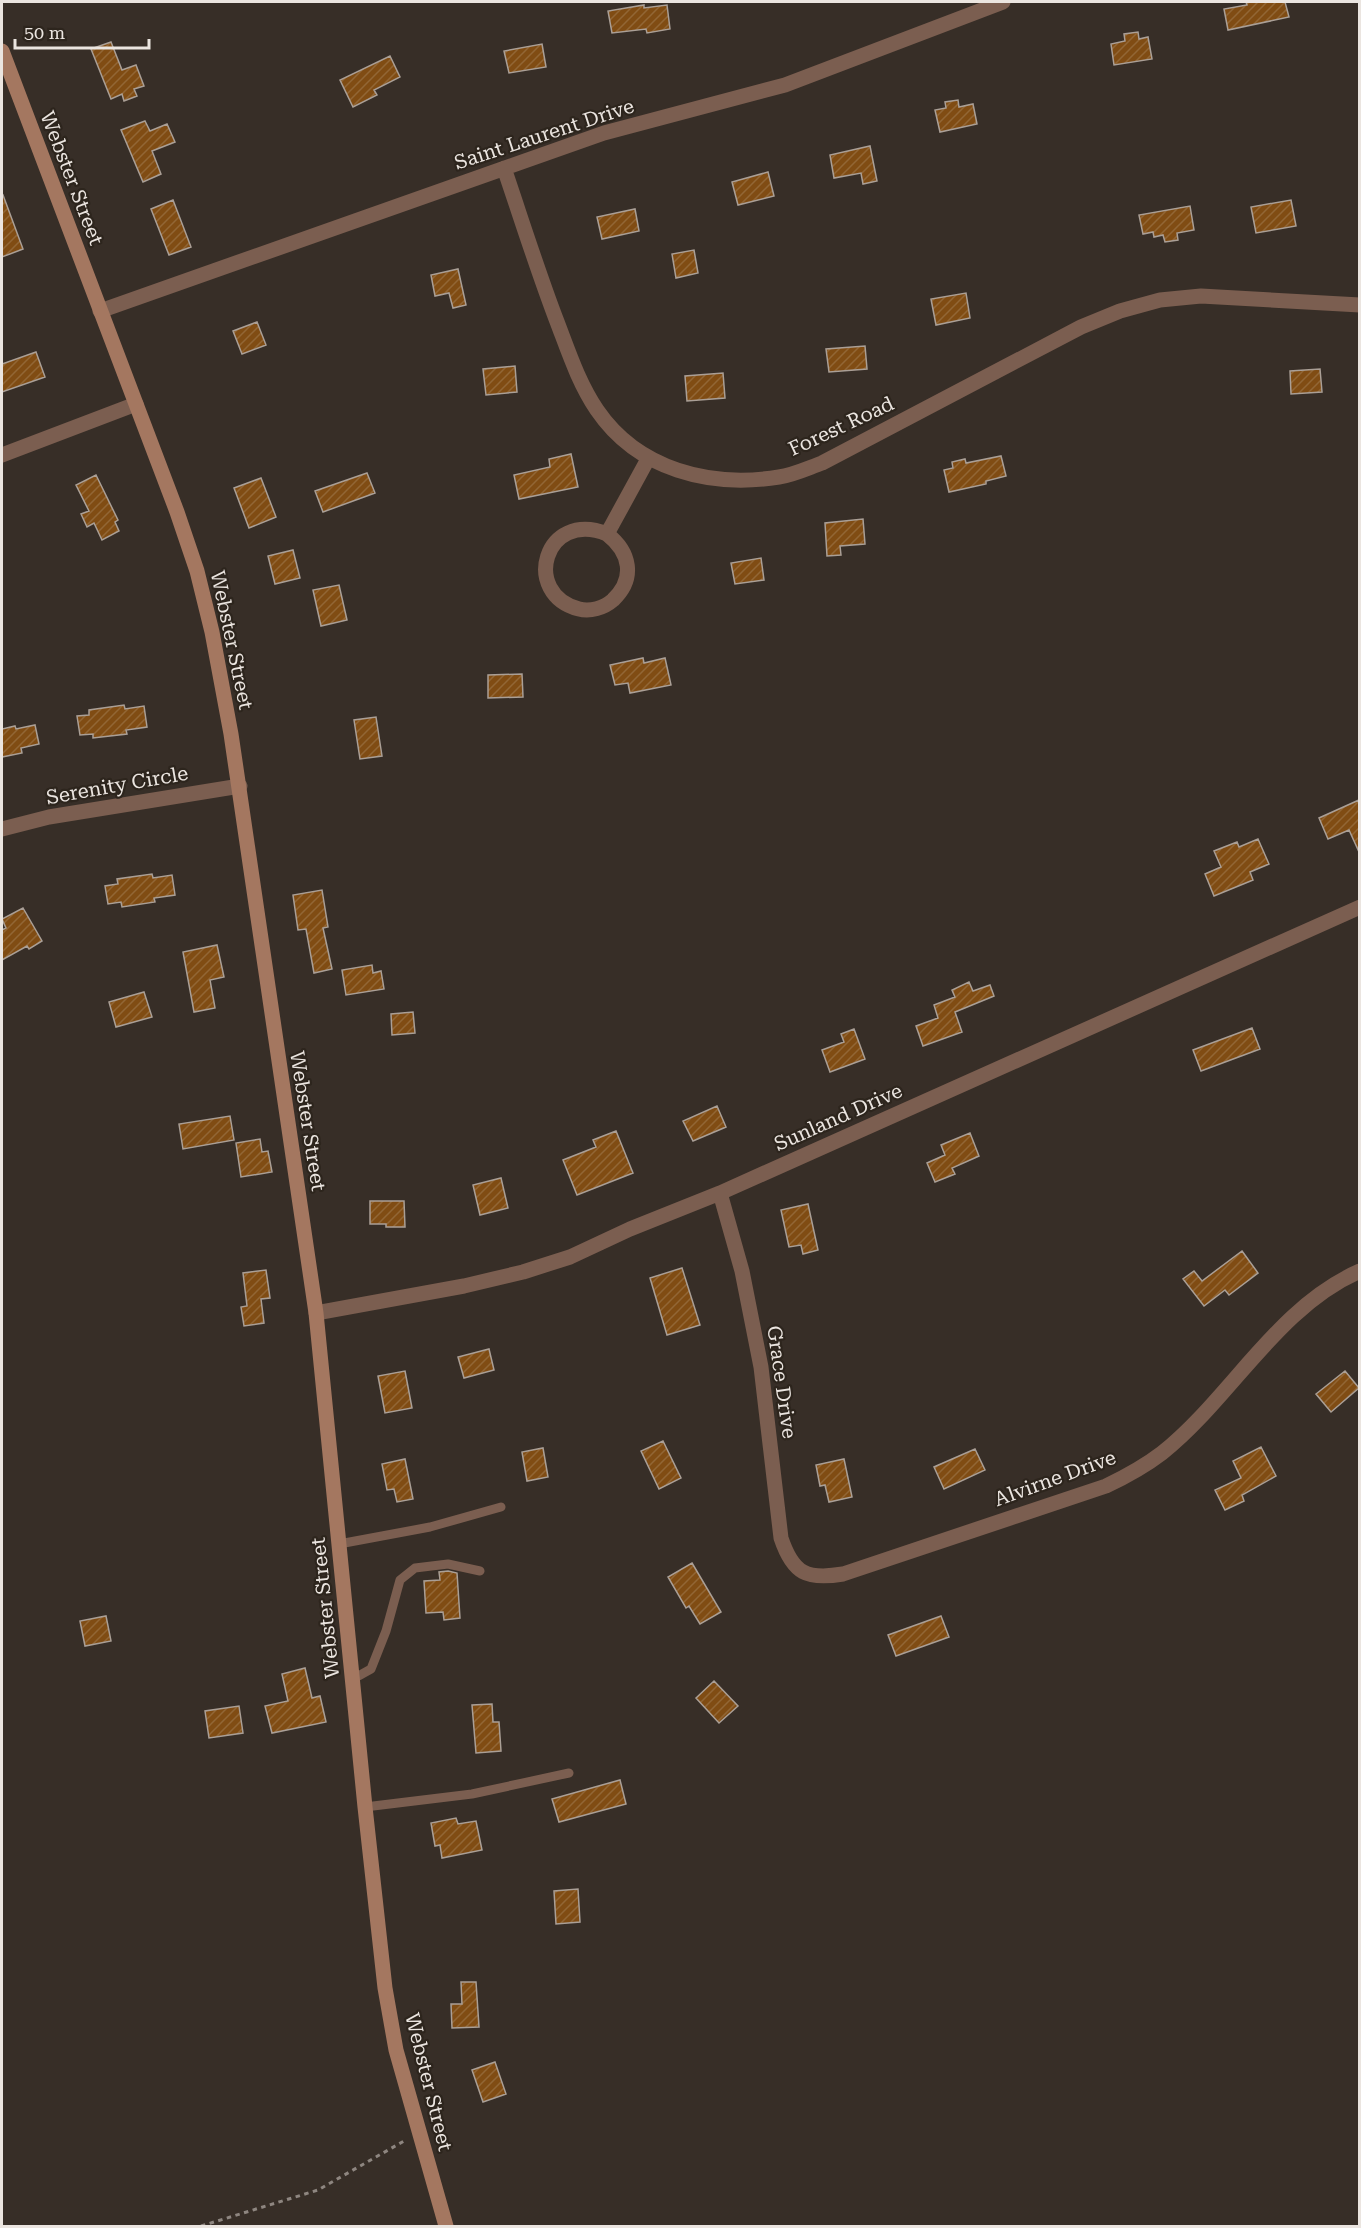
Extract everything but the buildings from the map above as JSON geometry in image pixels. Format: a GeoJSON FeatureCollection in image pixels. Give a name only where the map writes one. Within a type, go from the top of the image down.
{"type":"FeatureCollection","features":[{"type":"Feature","properties":{"kind":"main road","name":"Webster Street"},"geometry":{"type":"LineString","coordinates":[[2,51],[177,512],[212,632],[240,786],[263,963],[316,1313],[385,1988],[396,2050],[446,2226]]}},
{"type":"Feature","properties":{"kind":"street","name":"Saint Laurent Drive"},"geometry":{"type":"LineString","coordinates":[[100,311],[604,133],[785,85],[1003,2]]}},
{"type":"Feature","properties":{"kind":"street","name":"Forest Road"},"geometry":{"type":"LineString","coordinates":[[504,168],[540,276],[577,375],[597,411],[624,441],[648,459],[696,476],[738,481],[781,477],[822,463],[1082,327],[1120,311],[1160,300],[1202,296],[1359,305]]}},
{"type":"Feature","properties":{"kind":"street"},"geometry":{"type":"LineString","coordinates":[[2,455],[136,404]]}},
{"type":"Feature","properties":{"kind":"street"},"geometry":{"type":"LineString","coordinates":[[608,534],[648,459]]}},
{"type":"Feature","properties":{"kind":"street"},"geometry":{"type":"LineString","coordinates":[[582,528],[595,529],[608,534],[618,542],[625,554],[628,568],[626,582],[620,594],[610,603],[597,609],[583,610],[570,607],[558,599],[550,588],[546,576],[546,562],[550,550],[569,532],[582,528]]}},
{"type":"Feature","properties":{"kind":"street","name":"Serenity Circle"},"geometry":{"type":"LineString","coordinates":[[2,829],[49,817],[240,786]]}},
{"type":"Feature","properties":{"kind":"street","name":"Sunland Drive"},"geometry":{"type":"LineString","coordinates":[[316,1313],[464,1286],[523,1272],[570,1257],[1359,907]]}},
{"type":"Feature","properties":{"kind":"street","name":"Grace Drive"},"geometry":{"type":"LineString","coordinates":[[720,1192],[742,1271],[758,1349],[781,1538],[790,1561],[803,1573]]}},
{"type":"Feature","properties":{"kind":"street","name":"Alvirne Drive"},"geometry":{"type":"LineString","coordinates":[[803,1573],[815,1576],[843,1574],[1106,1486],[1125,1477],[1161,1454],[1192,1426],[1306,1305],[1339,1280],[1359,1271]]}},
{"type":"Feature","properties":{"kind":"lane"},"geometry":{"type":"LineString","coordinates":[[339,1544],[430,1527],[501,1507]]}},
{"type":"Feature","properties":{"kind":"lane"},"geometry":{"type":"LineString","coordinates":[[353,1679],[371,1669],[386,1631],[400,1580],[415,1568],[448,1564],[480,1571]]}},
{"type":"Feature","properties":{"kind":"lane"},"geometry":{"type":"LineString","coordinates":[[365,1807],[472,1794],[569,1773]]}},
{"type":"Feature","properties":{"kind":"path"},"geometry":{"type":"LineString","coordinates":[[201,2226],[318,2190],[419,2133]]}}]}
